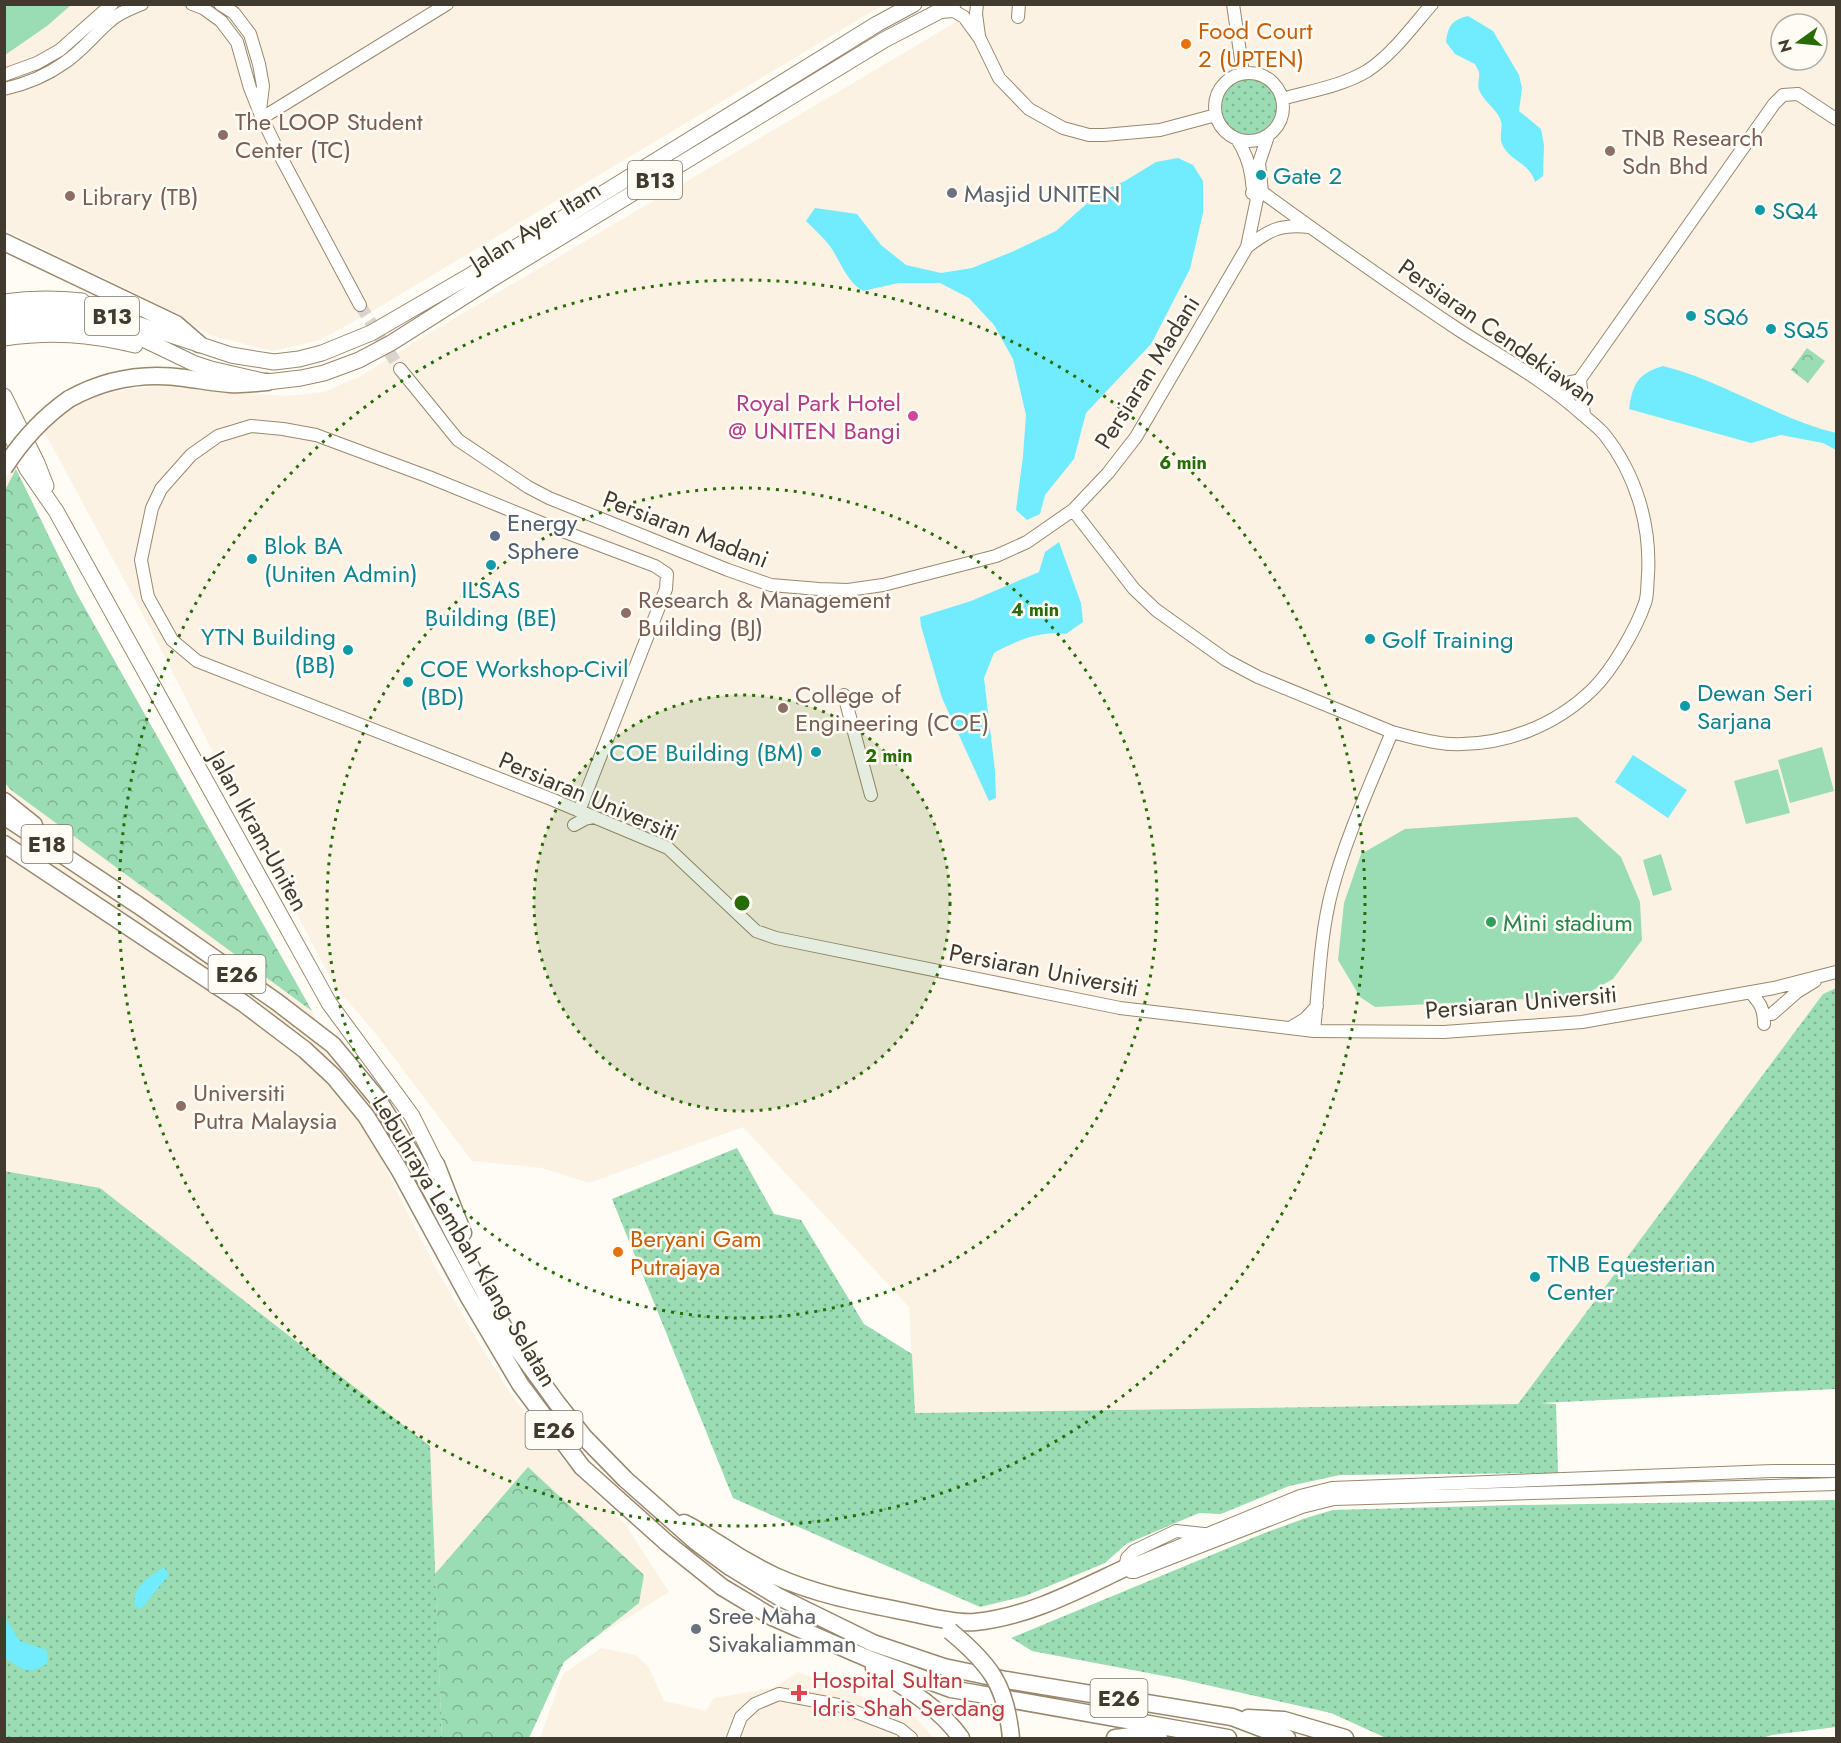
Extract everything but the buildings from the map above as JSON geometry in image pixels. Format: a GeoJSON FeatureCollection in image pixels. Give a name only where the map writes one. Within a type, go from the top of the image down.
{"type":"FeatureCollection","features":[{"type":"Feature","properties":{"kind":"highway"},"geometry":{"type":"LineString","coordinates":[[4,242],[176,324],[191,342]]}},
{"type":"Feature","properties":{"kind":"highway","name":"B13"},"geometry":{"type":"LineString","coordinates":[[4,314],[39,316]]}},
{"type":"Feature","properties":{"kind":"highway","name":"B13"},"geometry":{"type":"LineString","coordinates":[[4,327],[39,316]]}},
{"type":"Feature","properties":{"kind":"highway"},"geometry":{"type":"LineString","coordinates":[[4,468],[19,446],[49,413],[87,389],[107,382],[159,375],[233,384],[267,382]]}},
{"type":"Feature","properties":{"kind":"highway"},"geometry":{"type":"LineString","coordinates":[[4,801],[89,872]]}},
{"type":"Feature","properties":{"kind":"highway","name":"E18"},"geometry":{"type":"LineString","coordinates":[[4,816],[138,905]]}},
{"type":"Feature","properties":{"kind":"highway","name":"E18"},"geometry":{"type":"LineString","coordinates":[[4,844],[126,925]]}},
{"type":"Feature","properties":{"kind":"highway","name":"Lebuhraya Lembah Klang Selatan"},"geometry":{"type":"LineString","coordinates":[[138,905],[278,1002],[333,1046],[377,1098],[416,1160],[510,1337],[556,1403],[584,1437],[625,1479],[695,1541],[730,1567],[779,1597],[873,1643],[944,1667],[1006,1680],[1232,1717],[1287,1738]]}},
{"type":"Feature","properties":{"kind":"highway","name":"Lebuhraya Lembah Klang Selatan"},"geometry":{"type":"LineString","coordinates":[[126,925],[243,1003],[306,1050],[333,1077],[366,1116],[400,1171],[468,1296],[520,1384],[582,1467],[667,1544],[722,1587],[771,1617],[869,1659],[951,1689],[1226,1738]]}},
{"type":"Feature","properties":{"kind":"highway"},"geometry":{"type":"LineString","coordinates":[[436,1164],[463,1231],[479,1282]]}},
{"type":"Feature","properties":{"kind":"highway"},"geometry":{"type":"LineString","coordinates":[[667,1516],[696,1528],[720,1545],[775,1576],[810,1590],[931,1617],[973,1622],[1009,1616],[1057,1600],[1125,1568]]}},
{"type":"Feature","properties":{"kind":"highway"},"geometry":{"type":"LineString","coordinates":[[931,1617],[950,1631],[988,1667],[1001,1689],[1008,1713],[1011,1738]]}},
{"type":"Feature","properties":{"kind":"highway"},"geometry":{"type":"LineString","coordinates":[[841,1647],[926,1701],[961,1738]]}},
{"type":"Feature","properties":{"kind":"highway"},"geometry":{"type":"LineString","coordinates":[[1232,1717],[1284,1720],[1345,1738]]}},
{"type":"Feature","properties":{"kind":"highway"},"geometry":{"type":"LineString","coordinates":[[1115,1738],[1132,1736],[1159,1738]]}},
{"type":"Feature","properties":{"kind":"highway"},"geometry":{"type":"LineString","coordinates":[[1216,1738],[1226,1738]]}},
{"type":"Feature","properties":{"kind":"main road","name":"Jalan Ayer Itam"},"geometry":{"type":"LineString","coordinates":[[191,342],[231,355],[274,362],[322,353],[371,333],[491,262],[877,24],[914,4]]}},
{"type":"Feature","properties":{"kind":"main road","name":"Jalan Ayer Itam"},"geometry":{"type":"LineString","coordinates":[[267,382],[324,373],[359,360],[391,343],[874,46],[946,8]]}},
{"type":"Feature","properties":{"kind":"main road"},"geometry":{"type":"LineString","coordinates":[[4,302],[29,298],[53,298],[100,304],[132,313],[172,330],[191,342]]}},
{"type":"Feature","properties":{"kind":"main road","name":"B13"},"geometry":{"type":"LineString","coordinates":[[39,316],[67,310],[113,316],[191,342]]}},
{"type":"Feature","properties":{"kind":"main road","name":"B13"},"geometry":{"type":"LineString","coordinates":[[39,316],[116,329],[212,369],[267,382]]}},
{"type":"Feature","properties":{"kind":"main road"},"geometry":{"type":"LineString","coordinates":[[4,338],[35,333],[86,335],[139,346],[166,357],[178,356]]}},
{"type":"Feature","properties":{"kind":"main road","name":"Jalan Ikram-Uniten"},"geometry":{"type":"LineString","coordinates":[[4,396],[37,463],[56,511]]}},
{"type":"Feature","properties":{"kind":"main road","name":"Jalan Ikram-Uniten"},"geometry":{"type":"LineString","coordinates":[[4,421],[27,469],[56,511],[329,1003],[412,1116],[436,1164]]}},
{"type":"Feature","properties":{"kind":"street"},"geometry":{"type":"LineString","coordinates":[[4,89],[19,86],[65,63],[112,4]]}},
{"type":"Feature","properties":{"kind":"street"},"geometry":{"type":"LineString","coordinates":[[4,75],[38,63],[60,50],[78,44],[126,10],[142,4]]}},
{"type":"Feature","properties":{"kind":"street"},"geometry":{"type":"LineString","coordinates":[[192,4],[203,8],[221,21],[237,42],[250,88],[261,115],[360,305]]}},
{"type":"Feature","properties":{"kind":"street"},"geometry":{"type":"LineString","coordinates":[[220,4],[234,13],[250,34],[263,86],[261,115]]}},
{"type":"Feature","properties":{"kind":"street"},"geometry":{"type":"LineString","coordinates":[[261,115],[447,4]]}},
{"type":"Feature","properties":{"kind":"street"},"geometry":{"type":"LineString","coordinates":[[977,4],[976,14],[980,39]]}},
{"type":"Feature","properties":{"kind":"street"},"geometry":{"type":"LineString","coordinates":[[1233,4],[1243,73]]}},
{"type":"Feature","properties":{"kind":"street"},"geometry":{"type":"LineString","coordinates":[[1282,99],[1346,81],[1365,72],[1381,61],[1432,4]]}},
{"type":"Feature","properties":{"kind":"street"},"geometry":{"type":"LineString","coordinates":[[946,8],[964,17],[980,39],[999,78],[1029,109],[1063,128],[1089,135],[1104,135],[1160,130],[1216,115]]}},
{"type":"Feature","properties":{"kind":"street"},"geometry":{"type":"LineString","coordinates":[[1247,248],[1257,195],[1259,163],[1268,136],[1282,117],[1282,99],[1278,88],[1270,80],[1260,74],[1243,73],[1232,78],[1219,91],[1216,115],[1226,132],[1237,139],[1246,152],[1257,195]]}},
{"type":"Feature","properties":{"kind":"street"},"geometry":{"type":"LineString","coordinates":[[1566,399],[1774,104],[1783,95],[1798,94],[1836,119]]}},
{"type":"Feature","properties":{"kind":"street"},"geometry":{"type":"LineString","coordinates":[[1237,139],[1250,141],[1268,136]]}},
{"type":"Feature","properties":{"kind":"street","name":"Persiaran Cendekiawan"},"geometry":{"type":"LineString","coordinates":[[1073,510],[1144,600],[1226,660],[1258,677],[1392,732],[1415,738],[1451,744],[1488,741],[1518,735],[1533,729],[1551,720],[1598,684],[1626,642],[1646,601],[1649,555],[1645,519],[1639,497],[1624,466],[1603,433],[1566,399],[1439,316],[1310,227],[1257,195]]}},
{"type":"Feature","properties":{"kind":"street"},"geometry":{"type":"LineString","coordinates":[[1247,248],[1277,228],[1291,225],[1310,227]]}},
{"type":"Feature","properties":{"kind":"street","name":"Persiaran Madani"},"geometry":{"type":"LineString","coordinates":[[400,369],[458,440],[528,487],[549,498],[771,585],[848,590],[901,581],[996,556],[1027,542],[1073,510],[1108,473],[1136,437],[1247,248]]}},
{"type":"Feature","properties":{"kind":"street"},"geometry":{"type":"LineString","coordinates":[[1539,382],[1561,384],[1580,380]]}},
{"type":"Feature","properties":{"kind":"street"},"geometry":{"type":"LineString","coordinates":[[1580,380],[1584,416]]}},
{"type":"Feature","properties":{"kind":"street","name":"Persiaran Universiti"},"geometry":{"type":"LineString","coordinates":[[586,791],[666,589],[667,574],[655,566],[446,484],[316,435],[283,429],[251,426],[218,436],[191,454],[160,489],[152,508],[141,560],[148,597],[172,640],[196,661],[668,848],[756,931],[776,938],[1120,1008],[1290,1028],[1336,1031],[1444,1032],[1582,1022],[1750,992],[1830,974]]}},
{"type":"Feature","properties":{"kind":"street"},"geometry":{"type":"LineString","coordinates":[[844,695],[871,795]]}},
{"type":"Feature","properties":{"kind":"street"},"geometry":{"type":"LineString","coordinates":[[1314,1030],[1326,922],[1332,890],[1358,815],[1392,732]]}},
{"type":"Feature","properties":{"kind":"street"},"geometry":{"type":"LineString","coordinates":[[579,811],[586,791]]}},
{"type":"Feature","properties":{"kind":"street"},"geometry":{"type":"LineString","coordinates":[[574,825],[594,817],[586,791]]}},
{"type":"Feature","properties":{"kind":"street"},"geometry":{"type":"LineString","coordinates":[[1750,992],[1761,1004],[1768,1019],[1797,992],[1830,974]]}},
{"type":"Feature","properties":{"kind":"street"},"geometry":{"type":"LineString","coordinates":[[1290,1028],[1305,1019],[1317,1006]]}},
{"type":"Feature","properties":{"kind":"street"},"geometry":{"type":"LineString","coordinates":[[1317,1006],[1325,1022],[1336,1031]]}},
{"type":"Feature","properties":{"kind":"street"},"geometry":{"type":"LineString","coordinates":[[1836,1471],[1773,1471],[1332,1488],[1300,1496],[1208,1534],[1176,1531],[1134,1551],[1127,1558],[1125,1568],[1135,1572],[1302,1507],[1334,1499],[1836,1484]]}},
{"type":"Feature","properties":{"kind":"street"},"geometry":{"type":"LineString","coordinates":[[733,1738],[741,1717],[755,1704],[779,1694],[838,1705],[900,1729],[911,1738]]}},
{"type":"Feature","properties":{"kind":"shaded area"},"geometry":{"type":"Polygon","coordinates":[[[4,5],[883,5],[376,309],[320,340],[273,351],[209,335],[178,314],[5,230],[4,5]]]}},
{"type":"Feature","properties":{"kind":"shaded area"},"geometry":{"type":"Polygon","coordinates":[[[985,5],[1836,5],[1836,988],[1823,994],[1518,1404],[915,1413],[909,1307],[743,1127],[589,1183],[542,1168],[472,1161],[376,1034],[335,986],[150,628],[44,431],[66,411],[98,396],[128,389],[170,385],[214,391],[286,396],[324,392],[363,375],[411,344],[985,5]]]}},
{"type":"Feature","properties":{"kind":"shaded area","name":"Universiti Putra Malaysia"},"geometry":{"type":"Polygon","coordinates":[[[4,444],[77,594],[312,1011],[402,1202],[476,1338],[512,1396],[562,1459],[625,1524],[669,1592],[546,1669],[528,1738],[5,1738],[4,444]]]}},
{"type":"Feature","properties":{"kind":"shaded area","name":"Hospital Sultan Idris Shah Serdang"},"geometry":{"type":"Polygon","coordinates":[[[601,1648],[636,1655],[648,1666],[664,1701],[706,1711],[714,1698],[773,1688],[798,1672],[914,1716],[934,1738],[540,1738],[563,1674],[601,1648]]]}},
{"type":"Feature","properties":{"kind":"green space"},"geometry":{"type":"Polygon","coordinates":[[[5,4],[71,5],[47,26],[5,55],[5,4]]]}},
{"type":"Feature","properties":{"kind":"green space"},"geometry":{"type":"Polygon","coordinates":[[[1243,78],[1255,78],[1270,86],[1278,101],[1278,113],[1270,128],[1255,136],[1243,136],[1228,128],[1220,113],[1220,101],[1228,86],[1243,78]]]}},
{"type":"Feature","properties":{"kind":"green space"},"geometry":{"type":"Polygon","coordinates":[[[1807,348],[1825,361],[1808,383],[1791,370],[1807,348]]]}},
{"type":"Feature","properties":{"kind":"green space"},"geometry":{"type":"Polygon","coordinates":[[[16,469],[77,594],[312,1011],[11,790],[5,783],[4,492],[16,469]]]}},
{"type":"Feature","properties":{"kind":"green space"},"geometry":{"type":"Polygon","coordinates":[[[1822,747],[1834,791],[1790,803],[1778,760],[1822,747]]]}},
{"type":"Feature","properties":{"kind":"green space"},"geometry":{"type":"Polygon","coordinates":[[[1778,769],[1790,813],[1746,824],[1734,781],[1778,769]]]}},
{"type":"Feature","properties":{"kind":"green space","name":"Mini stadium"},"geometry":{"type":"Polygon","coordinates":[[[1577,817],[1621,857],[1640,902],[1642,940],[1613,979],[1583,996],[1375,1007],[1360,997],[1338,960],[1344,903],[1361,854],[1405,829],[1577,817]]]}},
{"type":"Feature","properties":{"kind":"green space"},"geometry":{"type":"Polygon","coordinates":[[[1661,854],[1672,890],[1653,896],[1643,860],[1661,854]]]}},
{"type":"Feature","properties":{"kind":"green space"},"geometry":{"type":"Polygon","coordinates":[[[1836,988],[1836,1389],[1540,1403],[1556,1404],[1558,1473],[1340,1475],[1289,1486],[1221,1514],[1199,1513],[1126,1544],[1105,1563],[1025,1596],[980,1607],[733,1498],[612,1199],[737,1148],[774,1214],[801,1220],[864,1324],[912,1354],[915,1413],[1518,1404],[1823,994],[1836,988]]]}},
{"type":"Feature","properties":{"kind":"green space"},"geometry":{"type":"Polygon","coordinates":[[[4,1171],[100,1188],[430,1446],[442,1738],[5,1738],[4,1171]]]}},
{"type":"Feature","properties":{"kind":"green space"},"geometry":{"type":"Polygon","coordinates":[[[528,1467],[644,1575],[639,1603],[564,1662],[529,1738],[442,1738],[435,1574],[528,1467]]]}},
{"type":"Feature","properties":{"kind":"green space"},"geometry":{"type":"Polygon","coordinates":[[[1836,1500],[1836,1727],[1762,1738],[1386,1738],[1331,1713],[1180,1679],[1032,1651],[1011,1638],[1267,1532],[1333,1510],[1836,1500]]]}},
{"type":"Feature","properties":{"kind":"water"},"geometry":{"type":"Polygon","coordinates":[[[1468,16],[1493,31],[1519,75],[1522,88],[1519,111],[1541,129],[1544,145],[1543,176],[1535,182],[1528,170],[1505,150],[1501,138],[1501,121],[1479,90],[1479,72],[1475,64],[1455,54],[1446,42],[1452,24],[1468,16]]]}},
{"type":"Feature","properties":{"kind":"water"},"geometry":{"type":"Polygon","coordinates":[[[1178,158],[1193,165],[1203,181],[1203,213],[1190,269],[1151,344],[1086,413],[1074,459],[1045,495],[1040,514],[1027,520],[1016,510],[1026,415],[1013,359],[994,325],[969,298],[940,283],[898,283],[863,291],[848,277],[830,246],[806,221],[815,208],[857,214],[881,245],[906,265],[941,273],[972,268],[1056,231],[1100,192],[1125,181],[1156,162],[1178,158]]]}},
{"type":"Feature","properties":{"kind":"water"},"geometry":{"type":"Polygon","coordinates":[[[1663,366],[1707,381],[1792,418],[1836,433],[1836,450],[1823,443],[1781,435],[1751,443],[1629,409],[1632,393],[1638,381],[1647,373],[1663,366]]]}},
{"type":"Feature","properties":{"kind":"water"},"geometry":{"type":"Polygon","coordinates":[[[1059,542],[1081,603],[1083,622],[1066,634],[1038,635],[994,653],[984,678],[995,771],[996,798],[989,801],[942,698],[920,617],[971,601],[1039,572],[1045,552],[1059,542]]]}},
{"type":"Feature","properties":{"kind":"water"},"geometry":{"type":"Polygon","coordinates":[[[1633,755],[1687,790],[1668,818],[1615,782],[1633,755]]]}},
{"type":"Feature","properties":{"kind":"water"},"geometry":{"type":"Polygon","coordinates":[[[164,1567],[169,1575],[141,1609],[135,1607],[134,1600],[138,1588],[164,1567]]]}},
{"type":"Feature","properties":{"kind":"water"},"geometry":{"type":"Polygon","coordinates":[[[4,1616],[20,1641],[47,1650],[48,1663],[26,1670],[5,1658],[4,1616]]]}},
{"type":"Feature","properties":{"kind":"tunnel"},"geometry":{"type":"LineString","coordinates":[[360,305],[400,369]]}},
{"type":"Feature","properties":{"kind":"place","name":"Food Court 2 (UPTEN)"},"geometry":{"type":"Point","coordinates":[1186,44]}},
{"type":"Feature","properties":{"kind":"place","name":"The LOOP Student Center (TC)"},"geometry":{"type":"Point","coordinates":[223,135]}},
{"type":"Feature","properties":{"kind":"place","name":"TNB Research Sdn Bhd"},"geometry":{"type":"Point","coordinates":[1610,151]}},
{"type":"Feature","properties":{"kind":"place","name":"Gate 2"},"geometry":{"type":"Point","coordinates":[1261,175]}},
{"type":"Feature","properties":{"kind":"place","name":"Masjid UNITEN"},"geometry":{"type":"Point","coordinates":[952,193]}},
{"type":"Feature","properties":{"kind":"place","name":"Library (TB)"},"geometry":{"type":"Point","coordinates":[70,196]}},
{"type":"Feature","properties":{"kind":"place","name":"SQ4"},"geometry":{"type":"Point","coordinates":[1760,210]}},
{"type":"Feature","properties":{"kind":"place","name":"SQ6"},"geometry":{"type":"Point","coordinates":[1691,316]}},
{"type":"Feature","properties":{"kind":"place","name":"SQ5"},"geometry":{"type":"Point","coordinates":[1771,329]}},
{"type":"Feature","properties":{"kind":"place","name":"Royal Park Hotel @ UNITEN Bangi"},"geometry":{"type":"Point","coordinates":[913,416]}},
{"type":"Feature","properties":{"kind":"place","name":"Energy Sphere"},"geometry":{"type":"Point","coordinates":[495,536]}},
{"type":"Feature","properties":{"kind":"place","name":"Blok BA (Uniten Admin)"},"geometry":{"type":"Point","coordinates":[252,559]}},
{"type":"Feature","properties":{"kind":"place","name":"ILSAS Building (BE)"},"geometry":{"type":"Point","coordinates":[491,565]}},
{"type":"Feature","properties":{"kind":"place","name":"Research & Management Building (BJ)"},"geometry":{"type":"Point","coordinates":[626,613]}},
{"type":"Feature","properties":{"kind":"place","name":"Golf Training"},"geometry":{"type":"Point","coordinates":[1370,639]}},
{"type":"Feature","properties":{"kind":"place","name":"YTN Building (BB)"},"geometry":{"type":"Point","coordinates":[348,650]}},
{"type":"Feature","properties":{"kind":"place","name":"COE Workshop-Civil (BD)"},"geometry":{"type":"Point","coordinates":[408,682]}},
{"type":"Feature","properties":{"kind":"place","name":"Dewan Seri Sarjana"},"geometry":{"type":"Point","coordinates":[1685,706]}},
{"type":"Feature","properties":{"kind":"place","name":"College of Engineering (COE)"},"geometry":{"type":"Point","coordinates":[783,708]}},
{"type":"Feature","properties":{"kind":"place","name":"COE Building (BM)"},"geometry":{"type":"Point","coordinates":[816,752]}},
{"type":"Feature","properties":{"kind":"place","name":"Mini stadium"},"geometry":{"type":"Point","coordinates":[1491,922]}},
{"type":"Feature","properties":{"kind":"place","name":"Universiti Putra Malaysia"},"geometry":{"type":"Point","coordinates":[181,1106]}},
{"type":"Feature","properties":{"kind":"place","name":"Beryani Gam Putrajaya"},"geometry":{"type":"Point","coordinates":[618,1252]}},
{"type":"Feature","properties":{"kind":"place","name":"TNB Equesterian Center"},"geometry":{"type":"Point","coordinates":[1535,1277]}},
{"type":"Feature","properties":{"kind":"place","name":"Sree Maha Sivakaliamman"},"geometry":{"type":"Point","coordinates":[696,1629]}},
{"type":"Feature","properties":{"kind":"place","name":"Hospital Sultan Idris Shah Serdang"},"geometry":{"type":"Point","coordinates":[799,1693]}}]}
